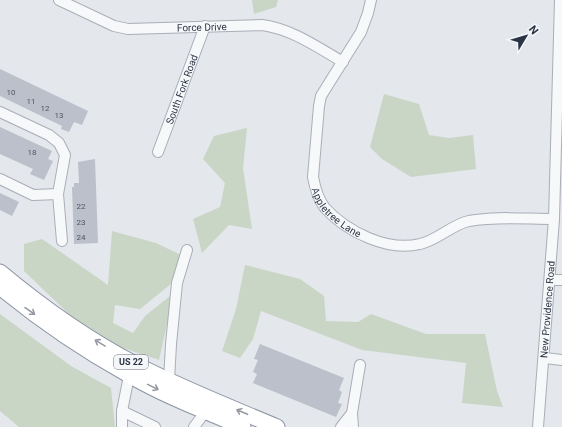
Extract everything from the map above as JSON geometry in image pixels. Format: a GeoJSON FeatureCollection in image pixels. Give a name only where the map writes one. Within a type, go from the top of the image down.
{"type":"FeatureCollection","features":[{"type":"Feature","properties":{"kind":"highway","name":"US 22"},"geometry":{"type":"LineString","coordinates":[[0,272],[79,331],[135,364],[277,427]]}},
{"type":"Feature","properties":{"kind":"highway","name":"US 22"},"geometry":{"type":"LineString","coordinates":[[0,287],[26,308],[73,341],[129,376],[205,412],[223,423],[243,427]]}},
{"type":"Feature","properties":{"kind":"street","name":"Force Drive"},"geometry":{"type":"LineString","coordinates":[[59,0],[114,26],[128,30],[205,26],[262,25],[274,27],[287,31],[343,62]]}},
{"type":"Feature","properties":{"kind":"street","name":"Appletree Lane"},"geometry":{"type":"LineString","coordinates":[[370,0],[368,13],[360,32],[321,96],[313,177],[319,199],[325,207],[347,225],[379,243],[400,247],[422,244],[433,240],[453,227],[467,222],[482,220],[554,219]]}},
{"type":"Feature","properties":{"kind":"street","name":"New Providence Road"},"geometry":{"type":"LineString","coordinates":[[538,427],[551,280],[560,0]]}},
{"type":"Feature","properties":{"kind":"street","name":"South Fork Road"},"geometry":{"type":"LineString","coordinates":[[158,152],[205,26]]}},
{"type":"Feature","properties":{"kind":"street"},"geometry":{"type":"LineString","coordinates":[[0,112],[49,134],[59,143],[65,155],[58,194],[62,241]]}},
{"type":"Feature","properties":{"kind":"street"},"geometry":{"type":"LineString","coordinates":[[0,179],[33,195],[58,194]]}},
{"type":"Feature","properties":{"kind":"street"},"geometry":{"type":"LineString","coordinates":[[169,380],[170,344],[177,283],[187,250]]}},
{"type":"Feature","properties":{"kind":"street"},"geometry":{"type":"LineString","coordinates":[[551,280],[562,280]]}},
{"type":"Feature","properties":{"kind":"street"},"geometry":{"type":"LineString","coordinates":[[545,358],[562,360]]}},
{"type":"Feature","properties":{"kind":"street"},"geometry":{"type":"LineString","coordinates":[[353,427],[352,413],[360,365]]}},
{"type":"Feature","properties":{"kind":"street"},"geometry":{"type":"LineString","coordinates":[[122,427],[122,411],[129,376]]}},
{"type":"Feature","properties":{"kind":"street"},"geometry":{"type":"LineString","coordinates":[[122,411],[155,427]]}},
{"type":"Feature","properties":{"kind":"street"},"geometry":{"type":"LineString","coordinates":[[194,427],[205,412]]}},
{"type":"Feature","properties":{"kind":"street"},"geometry":{"type":"LineString","coordinates":[[341,427],[352,413]]}},
{"type":"Feature","properties":{"kind":"green space"},"geometry":{"type":"Polygon","coordinates":[[[252,0],[278,0],[276,7],[254,14],[252,0]]]}},
{"type":"Feature","properties":{"kind":"green space"},"geometry":{"type":"Polygon","coordinates":[[[384,94],[419,104],[429,135],[449,138],[473,135],[476,169],[411,177],[382,159],[370,147],[384,94]]]}},
{"type":"Feature","properties":{"kind":"green space"},"geometry":{"type":"Polygon","coordinates":[[[247,128],[243,168],[252,229],[229,225],[202,253],[193,219],[220,207],[225,183],[203,159],[214,136],[247,128]]]}},
{"type":"Feature","properties":{"kind":"green space"},"geometry":{"type":"Polygon","coordinates":[[[112,231],[156,243],[183,256],[177,279],[140,309],[115,305],[113,323],[133,333],[145,316],[174,293],[159,360],[120,347],[71,316],[24,271],[24,244],[42,239],[108,285],[112,231]]]}},
{"type":"Feature","properties":{"kind":"green space"},"geometry":{"type":"Polygon","coordinates":[[[245,265],[300,279],[324,296],[326,321],[358,322],[371,314],[426,334],[485,334],[497,391],[503,407],[462,403],[466,363],[362,350],[261,311],[253,339],[240,358],[222,351],[236,309],[245,265]]]}},
{"type":"Feature","properties":{"kind":"green space"},"geometry":{"type":"Polygon","coordinates":[[[0,314],[71,366],[111,388],[115,427],[19,427],[0,411],[0,314]]]}},
{"type":"Feature","properties":{"kind":"building"},"geometry":{"type":"Polygon","coordinates":[[[0,69],[88,111],[82,125],[74,122],[69,132],[61,129],[62,126],[0,96],[0,69]]]}},
{"type":"Feature","properties":{"kind":"building"},"geometry":{"type":"Polygon","coordinates":[[[0,127],[52,151],[48,159],[53,161],[44,180],[30,174],[33,169],[0,154],[0,127]]]}},
{"type":"Feature","properties":{"kind":"building"},"geometry":{"type":"Polygon","coordinates":[[[95,159],[98,243],[74,244],[72,187],[74,187],[74,183],[79,183],[78,162],[95,159]]]}},
{"type":"Feature","properties":{"kind":"building"},"geometry":{"type":"Polygon","coordinates":[[[0,193],[19,202],[12,216],[0,210],[0,193]]]}},
{"type":"Feature","properties":{"kind":"building"},"geometry":{"type":"Polygon","coordinates":[[[260,344],[344,378],[339,390],[342,392],[338,403],[342,404],[336,417],[253,383],[257,374],[253,372],[258,360],[254,359],[260,344]]]}}]}
